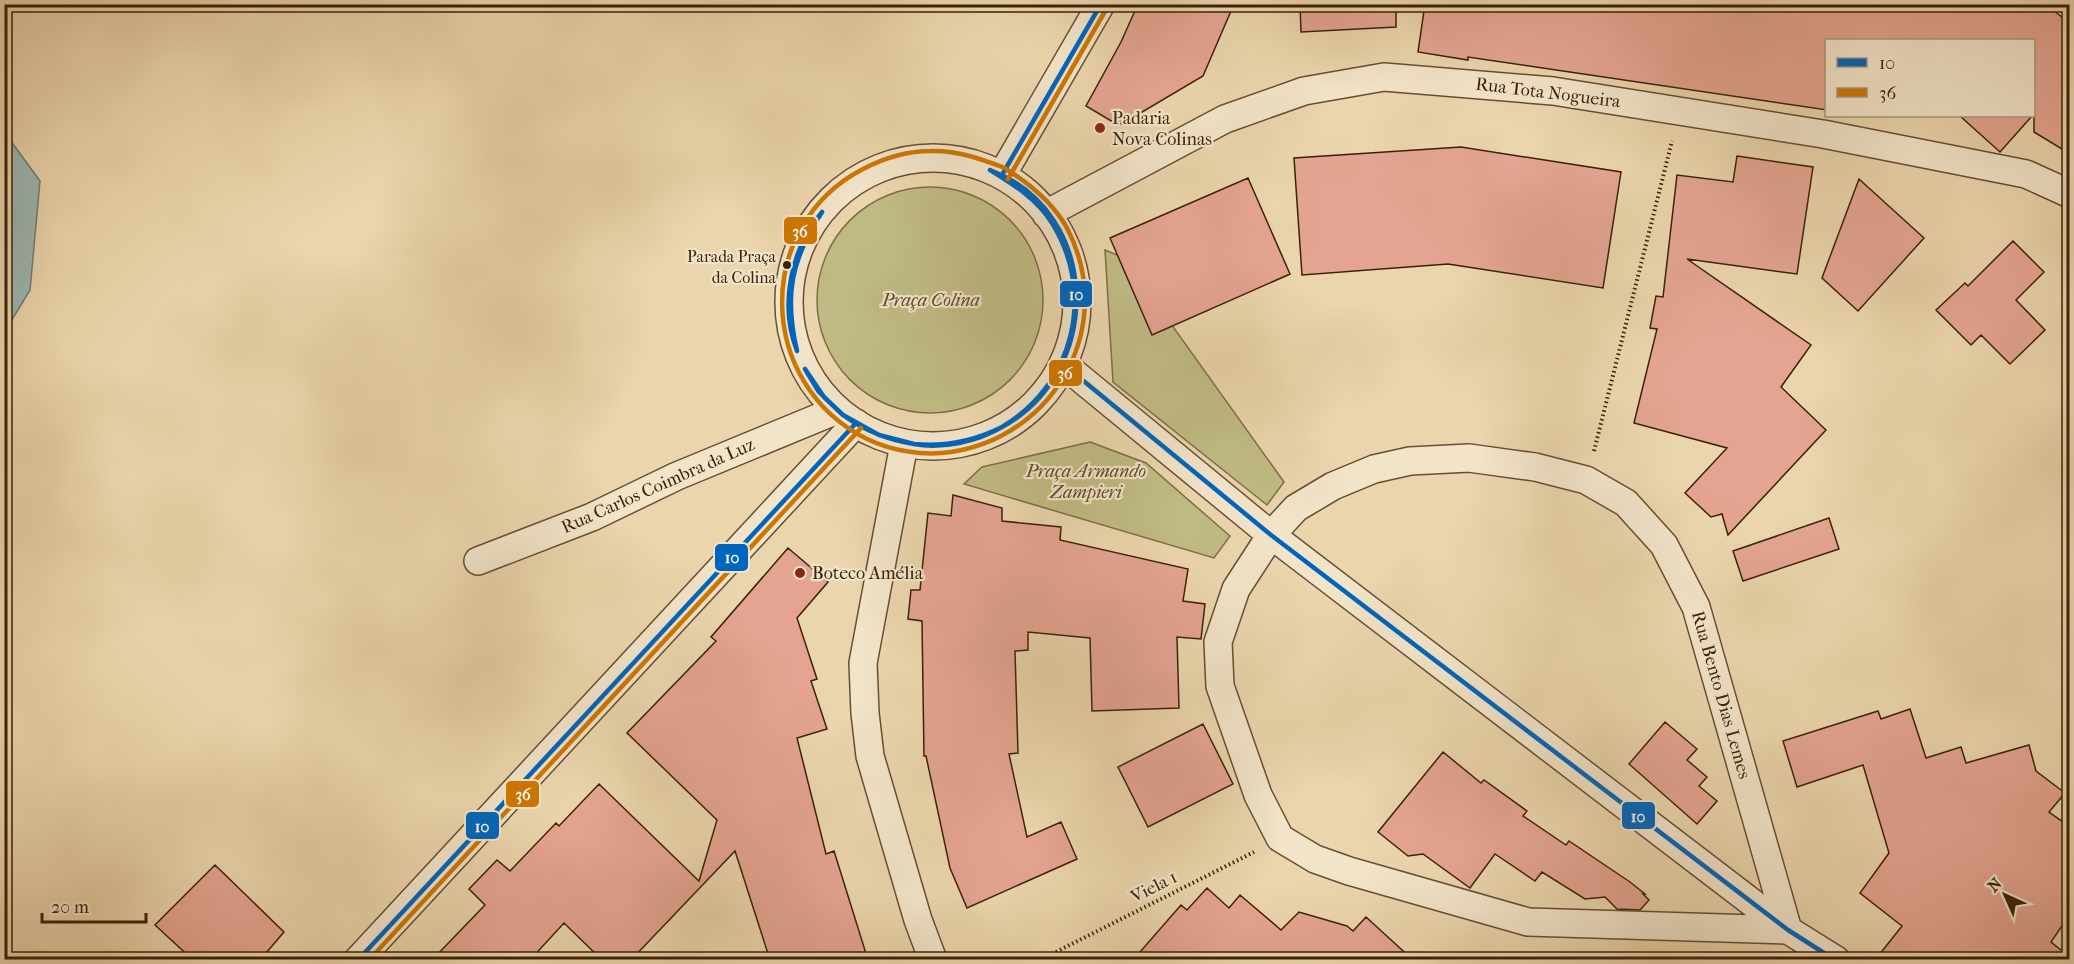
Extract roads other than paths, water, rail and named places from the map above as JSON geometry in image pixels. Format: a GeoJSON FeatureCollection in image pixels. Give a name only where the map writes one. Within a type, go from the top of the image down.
{"type":"FeatureCollection","features":[{"type":"Feature","properties":{"kind":"street"},"geometry":{"type":"LineString","coordinates":[[1002,175],[1101,4]]}},
{"type":"Feature","properties":{"kind":"street","name":"Rua Tota Nogueira"},"geometry":{"type":"LineString","coordinates":[[1046,214],[1225,119],[1304,91],[1384,77],[1553,91],[1823,134],[2026,174],[2070,194]]}},
{"type":"Feature","properties":{"kind":"street"},"geometry":{"type":"LineString","coordinates":[[930,157],[967,161],[1002,175],[1033,197],[1046,214],[1060,231],[1072,264],[1077,297],[1074,332],[1063,364],[1043,395],[1015,420],[980,438],[943,446],[904,444],[869,432],[846,417],[812,382],[795,347],[789,309],[792,271],[805,235],[827,204],[857,179],[892,164],[930,157]]}},
{"type":"Feature","properties":{"kind":"street"},"geometry":{"type":"LineString","coordinates":[[1063,364],[1271,535],[1788,930],[1836,960]]}},
{"type":"Feature","properties":{"kind":"street"},"geometry":{"type":"LineString","coordinates":[[358,960],[846,417]]}},
{"type":"Feature","properties":{"kind":"street","name":"Rua Carlos Coimbra da Luz"},"geometry":{"type":"LineString","coordinates":[[478,561],[592,517],[677,476],[846,417]]}},
{"type":"Feature","properties":{"kind":"street"},"geometry":{"type":"LineString","coordinates":[[904,444],[863,663],[865,713],[870,756],[918,920],[933,960]]}},
{"type":"Feature","properties":{"kind":"street","name":"Rua Bento Dias Lemes"},"geometry":{"type":"LineString","coordinates":[[1468,458],[1535,467],[1586,480],[1626,503],[1664,545],[1696,607],[1788,930],[1528,922],[1349,872],[1315,859],[1280,838],[1258,795],[1231,721],[1220,686],[1218,642],[1236,590],[1271,535],[1296,508],[1333,486],[1374,469],[1410,461],[1468,458]]}},
{"type":"Feature","properties":{"kind":"water"},"geometry":{"type":"Polygon","coordinates":[[[5,133],[40,181],[30,290],[10,323],[5,324],[5,133]]]}},
{"type":"Feature","properties":{"kind":"place","name":"Padaria Nova Colinas"},"geometry":{"type":"Point","coordinates":[1100,128]}},
{"type":"Feature","properties":{"kind":"place","name":"Parada Praça da Colina"},"geometry":{"type":"Point","coordinates":[787,265]}},
{"type":"Feature","properties":{"kind":"place","name":"Boteco Amélia"},"geometry":{"type":"Point","coordinates":[800,573]}},
{"type":"Feature","properties":{"kind":"park label","name":"Praça Colina"},"geometry":{"type":"Point","coordinates":[931,300]}},
{"type":"Feature","properties":{"kind":"park label","name":"Praça Armando Zampieri"},"geometry":{"type":"Point","coordinates":[1086,481]}}]}
